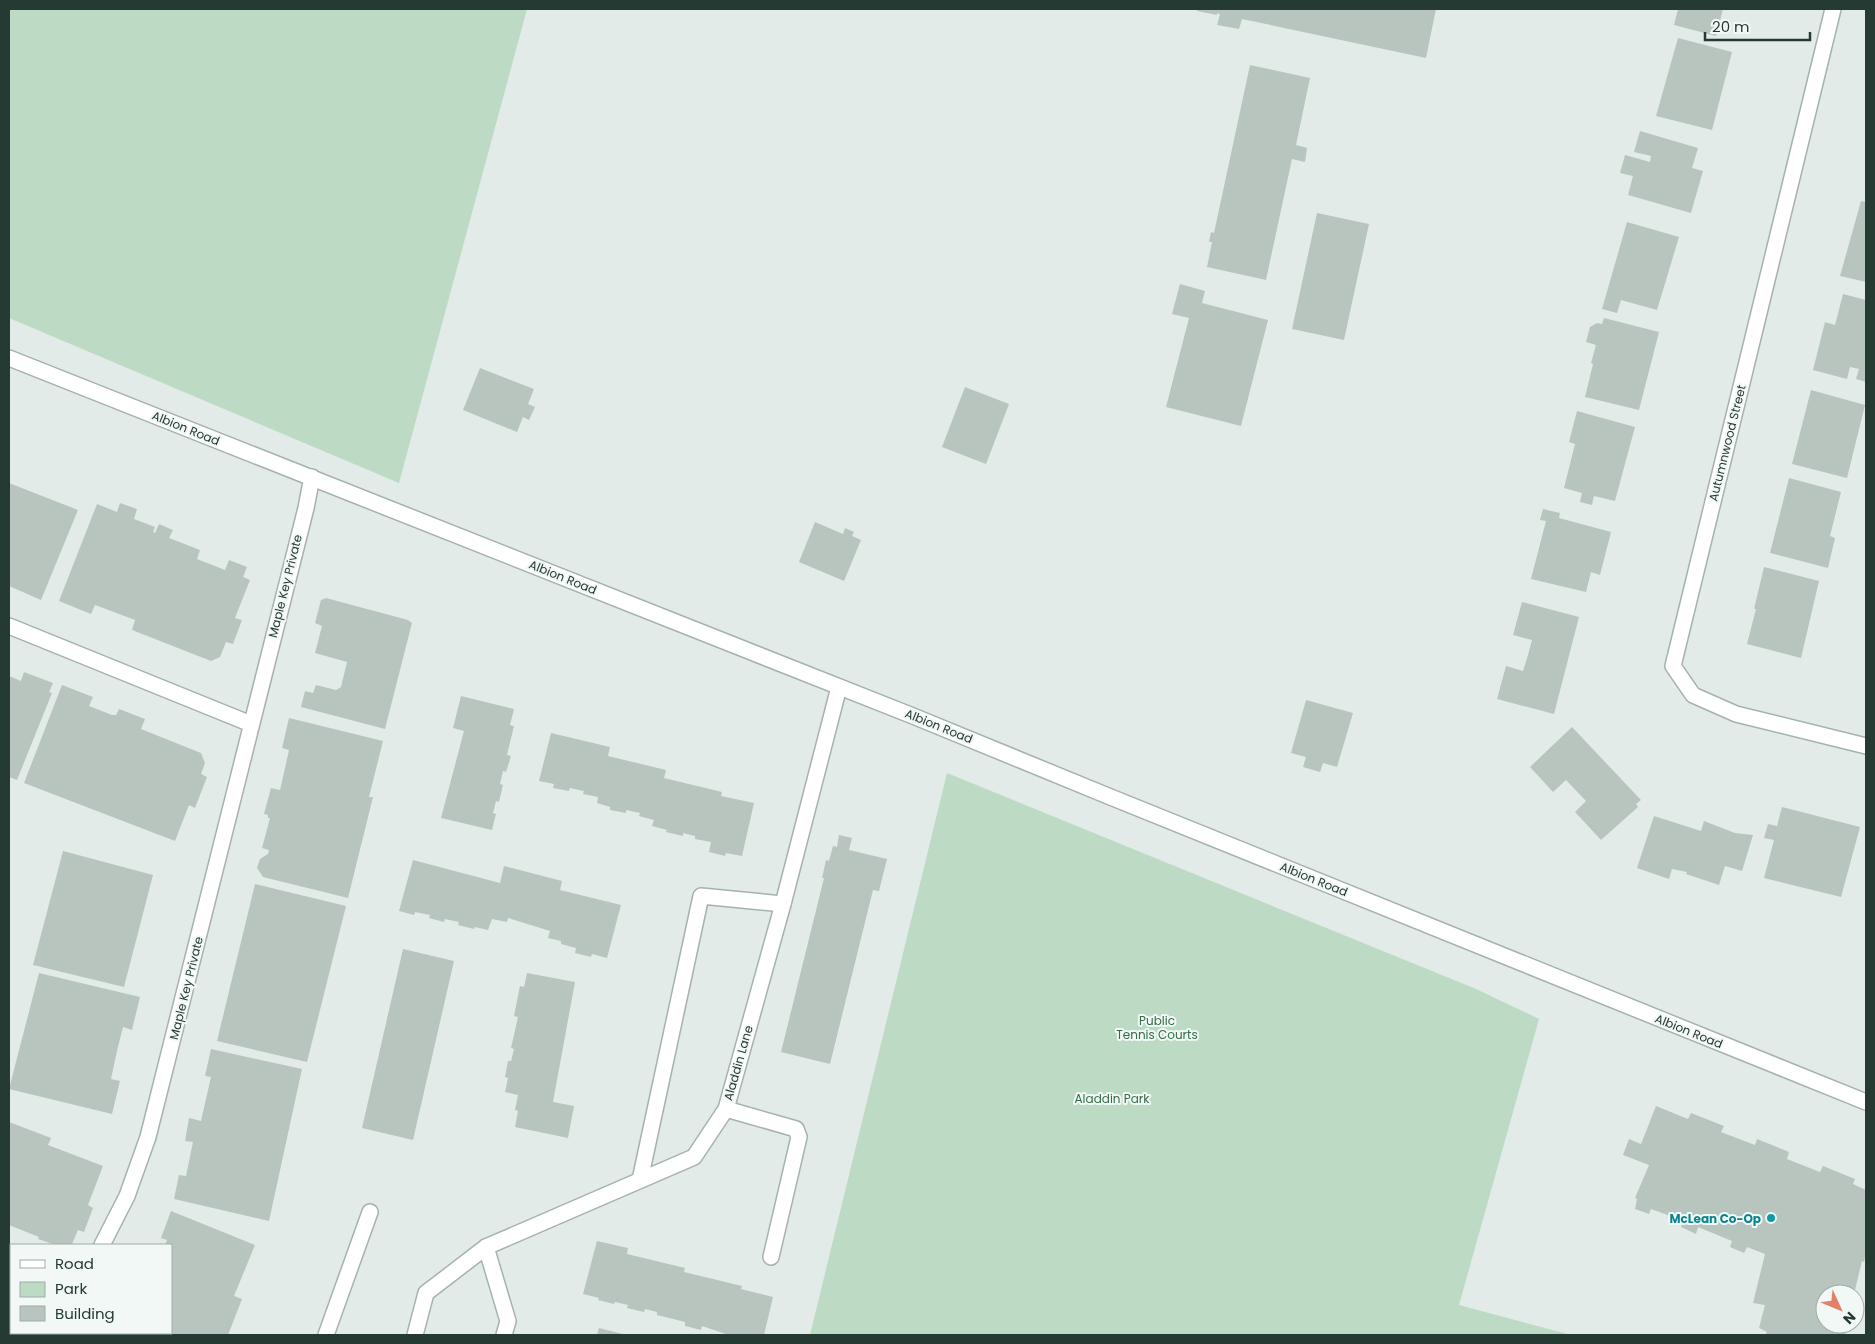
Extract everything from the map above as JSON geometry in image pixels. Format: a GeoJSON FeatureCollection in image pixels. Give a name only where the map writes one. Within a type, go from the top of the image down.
{"type":"FeatureCollection","features":[{"type":"Feature","properties":{"kind":"street","name":"Autumnwood Street"},"geometry":{"type":"LineString","coordinates":[[1833,9],[1673,666],[1693,695],[1736,714],[1866,746]]}},
{"type":"Feature","properties":{"kind":"street","name":"Albion Road"},"geometry":{"type":"LineString","coordinates":[[9,358],[839,686],[1866,1102]]}},
{"type":"Feature","properties":{"kind":"street","name":"Maple Key Private"},"geometry":{"type":"LineString","coordinates":[[103,1244],[127,1196],[148,1136],[306,508],[312,477]]}},
{"type":"Feature","properties":{"kind":"street"},"geometry":{"type":"LineString","coordinates":[[9,626],[251,724]]}},
{"type":"Feature","properties":{"kind":"street","name":"Aladdin Lane"},"geometry":{"type":"LineString","coordinates":[[415,1335],[426,1293],[486,1247],[694,1157],[726,1109],[783,904],[839,686]]}},
{"type":"Feature","properties":{"kind":"street"},"geometry":{"type":"LineString","coordinates":[[640,1180],[701,896],[783,904]]}},
{"type":"Feature","properties":{"kind":"street"},"geometry":{"type":"LineString","coordinates":[[726,1109],[796,1129],[799,1137],[771,1257]]}},
{"type":"Feature","properties":{"kind":"street"},"geometry":{"type":"LineString","coordinates":[[326,1335],[370,1212]]}},
{"type":"Feature","properties":{"kind":"street"},"geometry":{"type":"LineString","coordinates":[[486,1247],[508,1321],[504,1335]]}},
{"type":"Feature","properties":{"kind":"green space"},"geometry":{"type":"Polygon","coordinates":[[[9,9],[527,9],[399,483],[9,318],[9,9]]]}},
{"type":"Feature","properties":{"kind":"green space","name":"Aladdin Park"},"geometry":{"type":"Polygon","coordinates":[[[947,773],[1476,989],[1539,1019],[1459,1305],[1571,1335],[810,1335],[947,773]]]}},
{"type":"Feature","properties":{"kind":"building"},"geometry":{"type":"Polygon","coordinates":[[[1198,9],[1436,9],[1426,58],[1242,19],[1239,29],[1217,25],[1220,14],[1197,11],[1198,9]]]}},
{"type":"Feature","properties":{"kind":"building"},"geometry":{"type":"Polygon","coordinates":[[[1678,9],[1723,9],[1716,36],[1674,25],[1678,9]]]}},
{"type":"Feature","properties":{"kind":"building"},"geometry":{"type":"Polygon","coordinates":[[[1678,38],[1732,52],[1712,130],[1656,116],[1678,38]]]}},
{"type":"Feature","properties":{"kind":"building"},"geometry":{"type":"Polygon","coordinates":[[[1250,65],[1310,78],[1296,145],[1307,148],[1305,162],[1292,159],[1266,280],[1207,267],[1212,242],[1209,242],[1211,232],[1214,233],[1250,65]]]}},
{"type":"Feature","properties":{"kind":"building"},"geometry":{"type":"Polygon","coordinates":[[[1640,131],[1698,148],[1692,168],[1703,171],[1691,213],[1628,195],[1633,176],[1620,173],[1625,155],[1650,162],[1651,156],[1634,152],[1640,131]]]}},
{"type":"Feature","properties":{"kind":"building"},"geometry":{"type":"Polygon","coordinates":[[[1861,201],[1866,202],[1866,282],[1840,276],[1861,201]]]}},
{"type":"Feature","properties":{"kind":"building"},"geometry":{"type":"Polygon","coordinates":[[[1317,213],[1369,224],[1344,340],[1292,329],[1317,213]]]}},
{"type":"Feature","properties":{"kind":"building"},"geometry":{"type":"Polygon","coordinates":[[[1627,222],[1679,237],[1657,310],[1621,300],[1617,313],[1602,309],[1627,222]]]}},
{"type":"Feature","properties":{"kind":"building"},"geometry":{"type":"Polygon","coordinates":[[[1180,284],[1205,291],[1202,303],[1268,320],[1241,426],[1166,407],[1189,318],[1172,314],[1180,284]]]}},
{"type":"Feature","properties":{"kind":"building"},"geometry":{"type":"Polygon","coordinates":[[[1843,294],[1866,300],[1866,382],[1856,379],[1859,369],[1850,367],[1847,379],[1813,370],[1825,322],[1835,325],[1843,294]]]}},
{"type":"Feature","properties":{"kind":"building"},"geometry":{"type":"Polygon","coordinates":[[[1604,318],[1659,332],[1639,410],[1585,397],[1596,345],[1586,342],[1590,327],[1597,323],[1602,324],[1604,318]]]}},
{"type":"Feature","properties":{"kind":"building"},"geometry":{"type":"Polygon","coordinates":[[[480,368],[534,389],[528,404],[535,407],[529,420],[523,417],[517,432],[463,410],[480,368]]]}},
{"type":"Feature","properties":{"kind":"building"},"geometry":{"type":"Polygon","coordinates":[[[965,387],[1009,404],[986,464],[942,447],[965,387]]]}},
{"type":"Feature","properties":{"kind":"building"},"geometry":{"type":"Polygon","coordinates":[[[1811,390],[1865,405],[1847,478],[1792,464],[1811,390]]]}},
{"type":"Feature","properties":{"kind":"building"},"geometry":{"type":"Polygon","coordinates":[[[1577,411],[1635,427],[1615,501],[1594,496],[1592,505],[1580,502],[1582,493],[1564,488],[1575,444],[1569,442],[1577,411]]]}},
{"type":"Feature","properties":{"kind":"building"},"geometry":{"type":"Polygon","coordinates":[[[1789,478],[1841,492],[1830,536],[1835,538],[1828,568],[1770,553],[1789,478]]]}},
{"type":"Feature","properties":{"kind":"building"},"geometry":{"type":"Polygon","coordinates":[[[9,483],[78,510],[41,600],[9,586],[9,483]]]}},
{"type":"Feature","properties":{"kind":"building"},"geometry":{"type":"Polygon","coordinates":[[[120,503],[137,509],[134,519],[155,527],[153,532],[155,533],[159,524],[173,530],[169,538],[200,550],[197,559],[225,570],[229,560],[247,567],[243,577],[250,580],[235,618],[242,620],[233,644],[226,642],[220,657],[211,661],[132,630],[135,620],[95,605],[91,614],[59,601],[97,504],[117,512],[120,503]]]}},
{"type":"Feature","properties":{"kind":"building"},"geometry":{"type":"Polygon","coordinates":[[[1543,509],[1560,513],[1559,518],[1611,532],[1600,575],[1591,572],[1586,592],[1531,579],[1546,521],[1540,520],[1543,509]]]}},
{"type":"Feature","properties":{"kind":"building"},"geometry":{"type":"Polygon","coordinates":[[[815,522],[843,534],[845,528],[854,532],[852,536],[861,540],[844,581],[799,562],[815,522]]]}},
{"type":"Feature","properties":{"kind":"building"},"geometry":{"type":"Polygon","coordinates":[[[1764,567],[1819,581],[1801,658],[1747,644],[1764,567]]]}},
{"type":"Feature","properties":{"kind":"building"},"geometry":{"type":"Polygon","coordinates":[[[326,598],[408,620],[412,623],[385,729],[301,707],[305,691],[313,693],[316,685],[336,690],[341,687],[347,662],[315,653],[322,626],[315,623],[321,600],[326,598]]]}},
{"type":"Feature","properties":{"kind":"building"},"geometry":{"type":"Polygon","coordinates":[[[1522,602],[1579,617],[1554,714],[1497,699],[1506,666],[1523,671],[1532,640],[1513,635],[1522,602]]]}},
{"type":"Feature","properties":{"kind":"building"},"geometry":{"type":"Polygon","coordinates":[[[24,672],[53,683],[49,692],[52,693],[17,780],[9,777],[9,676],[21,681],[24,672]]]}},
{"type":"Feature","properties":{"kind":"building"},"geometry":{"type":"Polygon","coordinates":[[[62,685],[93,697],[89,706],[112,715],[116,715],[119,709],[145,719],[141,729],[201,753],[205,763],[201,774],[207,777],[195,808],[189,805],[175,841],[24,783],[62,685]]]}},
{"type":"Feature","properties":{"kind":"building"},"geometry":{"type":"Polygon","coordinates":[[[461,696],[514,709],[510,725],[514,726],[507,755],[511,756],[506,772],[503,771],[500,784],[503,785],[499,802],[496,801],[493,813],[496,814],[492,830],[441,818],[464,731],[453,728],[461,696]]]}},
{"type":"Feature","properties":{"kind":"building"},"geometry":{"type":"Polygon","coordinates":[[[1306,700],[1353,713],[1337,767],[1323,763],[1320,772],[1303,767],[1306,757],[1291,753],[1306,700]]]}},
{"type":"Feature","properties":{"kind":"building"},"geometry":{"type":"Polygon","coordinates":[[[289,718],[383,741],[369,797],[373,797],[348,898],[263,877],[257,868],[260,859],[268,854],[269,850],[262,848],[270,818],[264,814],[271,788],[280,790],[289,750],[282,748],[289,718]]]}},
{"type":"Feature","properties":{"kind":"building"},"geometry":{"type":"Polygon","coordinates":[[[1572,727],[1641,800],[1636,804],[1638,807],[1601,840],[1575,812],[1586,801],[1566,780],[1553,792],[1530,767],[1572,727]]]}},
{"type":"Feature","properties":{"kind":"building"},"geometry":{"type":"Polygon","coordinates":[[[551,733],[610,747],[608,756],[666,770],[664,778],[722,792],[721,796],[754,803],[742,856],[726,853],[725,856],[709,852],[711,842],[695,839],[695,836],[683,833],[683,836],[666,832],[667,830],[652,826],[654,820],[639,816],[640,813],[626,810],[626,813],[610,810],[610,807],[597,803],[598,797],[583,794],[584,791],[570,788],[569,791],[553,788],[554,784],[539,781],[551,733]]]}},
{"type":"Feature","properties":{"kind":"building"},"geometry":{"type":"Polygon","coordinates":[[[1782,807],[1860,827],[1841,897],[1764,878],[1774,840],[1764,838],[1768,824],[1777,826],[1782,807]]]}},
{"type":"Feature","properties":{"kind":"building"},"geometry":{"type":"Polygon","coordinates":[[[1654,816],[1701,831],[1704,821],[1735,833],[1753,835],[1742,871],[1725,866],[1719,885],[1686,874],[1687,872],[1672,869],[1669,879],[1637,868],[1654,816]]]}},
{"type":"Feature","properties":{"kind":"building"},"geometry":{"type":"Polygon","coordinates":[[[839,835],[852,838],[849,850],[887,859],[879,891],[873,890],[830,1064],[781,1052],[824,878],[822,878],[826,860],[829,861],[833,846],[837,847],[839,835]]]}},
{"type":"Feature","properties":{"kind":"building"},"geometry":{"type":"Polygon","coordinates":[[[63,851],[153,875],[124,987],[33,965],[63,851]]]}},
{"type":"Feature","properties":{"kind":"building"},"geometry":{"type":"Polygon","coordinates":[[[413,860],[500,883],[504,866],[562,881],[560,890],[621,905],[607,958],[592,954],[591,957],[575,953],[576,948],[561,944],[561,941],[548,938],[550,931],[508,918],[507,922],[492,919],[488,930],[458,925],[459,922],[445,919],[444,922],[429,918],[430,915],[415,912],[414,915],[399,911],[413,860]]]}},
{"type":"Feature","properties":{"kind":"building"},"geometry":{"type":"Polygon","coordinates":[[[255,884],[346,906],[307,1062],[217,1041],[255,884]]]}},
{"type":"Feature","properties":{"kind":"building"},"geometry":{"type":"Polygon","coordinates":[[[403,949],[454,961],[413,1140],[362,1128],[403,949]]]}},
{"type":"Feature","properties":{"kind":"building"},"geometry":{"type":"Polygon","coordinates":[[[39,973],[140,997],[132,1030],[123,1027],[117,1051],[111,1079],[120,1081],[112,1114],[9,1089],[39,973]]]}},
{"type":"Feature","properties":{"kind":"building"},"geometry":{"type":"Polygon","coordinates":[[[527,973],[575,982],[553,1102],[574,1106],[568,1138],[515,1127],[518,1111],[515,1110],[518,1095],[505,1092],[508,1078],[505,1077],[508,1061],[511,1061],[514,1049],[511,1048],[518,1017],[514,1016],[520,986],[524,987],[527,973]]]}},
{"type":"Feature","properties":{"kind":"building"},"geometry":{"type":"Polygon","coordinates":[[[211,1049],[302,1069],[269,1221],[174,1199],[179,1175],[186,1176],[193,1142],[185,1141],[189,1118],[201,1121],[211,1077],[205,1076],[211,1049]]]}},
{"type":"Feature","properties":{"kind":"building","name":"McLean Co-Op"},"geometry":{"type":"Polygon","coordinates":[[[1656,1106],[1688,1119],[1691,1113],[1724,1126],[1721,1132],[1755,1145],[1757,1139],[1789,1152],[1787,1159],[1820,1172],[1823,1166],[1855,1179],[1853,1184],[1866,1190],[1866,1252],[1856,1284],[1815,1284],[1815,1334],[1845,1335],[1766,1334],[1767,1332],[1759,1328],[1765,1305],[1753,1303],[1765,1254],[1747,1247],[1744,1253],[1730,1247],[1732,1241],[1698,1227],[1696,1234],[1681,1227],[1684,1221],[1651,1209],[1649,1214],[1635,1209],[1637,1199],[1635,1198],[1649,1165],[1623,1155],[1629,1139],[1641,1144],[1656,1106]]]}},
{"type":"Feature","properties":{"kind":"building"},"geometry":{"type":"Polygon","coordinates":[[[9,1122],[51,1138],[48,1145],[103,1166],[88,1205],[93,1208],[84,1232],[78,1230],[72,1244],[53,1244],[9,1225],[9,1122]]]}},
{"type":"Feature","properties":{"kind":"building"},"geometry":{"type":"Polygon","coordinates":[[[171,1211],[255,1245],[234,1296],[242,1299],[228,1335],[171,1334],[172,1244],[165,1244],[167,1240],[161,1238],[171,1211]]]}},
{"type":"Feature","properties":{"kind":"building"},"geometry":{"type":"Polygon","coordinates":[[[597,1241],[628,1248],[627,1254],[685,1268],[684,1272],[742,1286],[741,1289],[773,1297],[764,1335],[729,1335],[702,1326],[701,1330],[685,1326],[685,1322],[657,1315],[657,1312],[645,1309],[644,1312],[627,1308],[628,1305],[615,1302],[614,1304],[583,1294],[597,1241]]]}},
{"type":"Feature","properties":{"kind":"building"},"geometry":{"type":"Polygon","coordinates":[[[599,1328],[627,1335],[597,1335],[599,1328]]]}},
{"type":"Feature","properties":{"kind":"building"},"geometry":{"type":"Polygon","coordinates":[[[94,1334],[127,1334],[127,1335],[94,1334]]]}},
{"type":"Feature","properties":{"kind":"place","name":"McLean Co-Op"},"geometry":{"type":"Point","coordinates":[1771,1218]}},
{"type":"Feature","properties":{"kind":"park label","name":"Public Tennis Courts"},"geometry":{"type":"Point","coordinates":[1157,1027]}}]}
